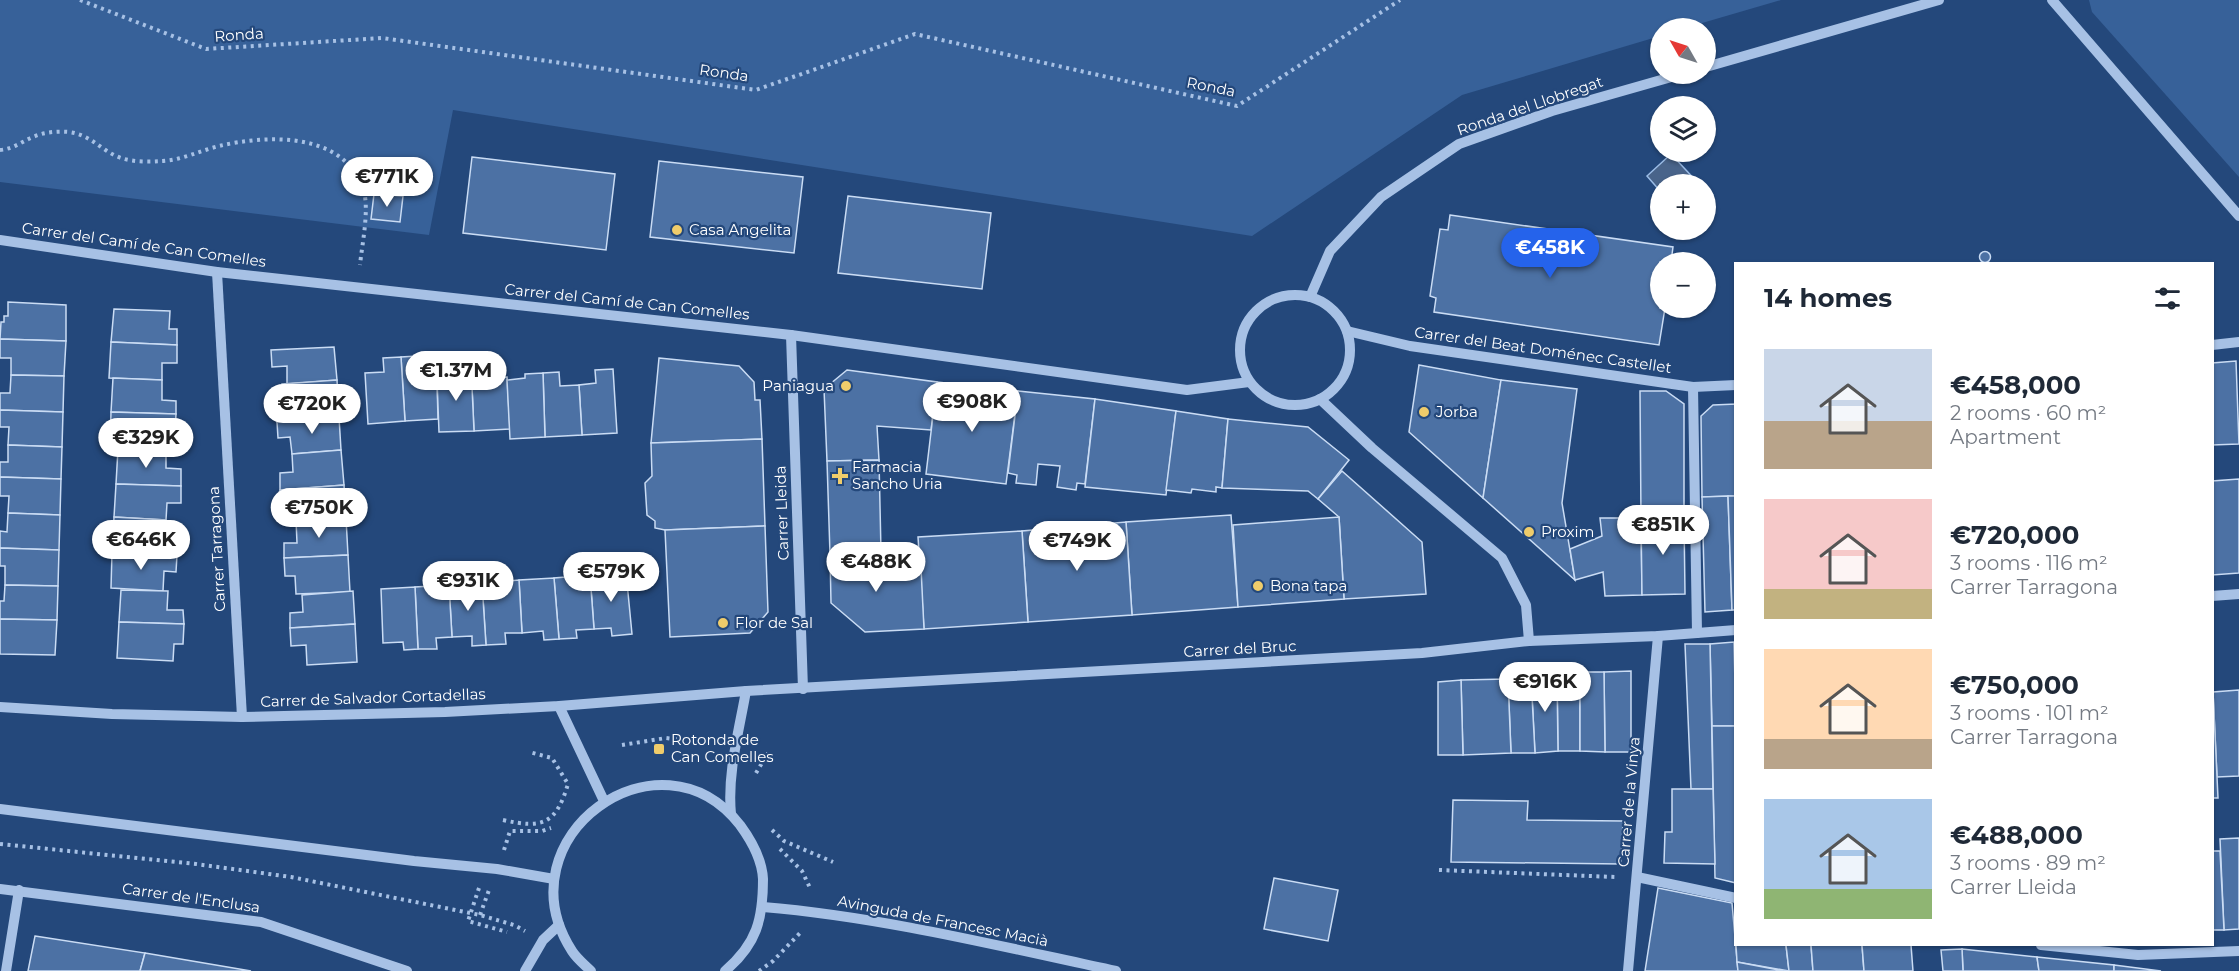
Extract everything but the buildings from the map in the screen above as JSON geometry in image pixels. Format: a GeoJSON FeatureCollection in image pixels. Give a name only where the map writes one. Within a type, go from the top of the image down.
{"type":"FeatureCollection","features":[{"type":"Feature","properties":{"kind":"street"},"geometry":{"type":"LineString","coordinates":[[1716,64],[1939,0]]}},
{"type":"Feature","properties":{"kind":"street"},"geometry":{"type":"LineString","coordinates":[[2052,0],[2239,216]]}},
{"type":"Feature","properties":{"kind":"street","name":"Ronda del Llobregat"},"geometry":{"type":"LineString","coordinates":[[1310,297],[1330,251],[1381,197],[1459,144],[1552,111],[1650,83]]}},
{"type":"Feature","properties":{"kind":"street","name":"Carrer del Camí de Can Comelles"},"geometry":{"type":"LineString","coordinates":[[0,240],[217,272],[791,335],[1187,390],[1250,382]]}},
{"type":"Feature","properties":{"kind":"street","name":"Carrer Tarragona"},"geometry":{"type":"LineString","coordinates":[[217,272],[242,717]]}},
{"type":"Feature","properties":{"kind":"street"},"geometry":{"type":"LineString","coordinates":[[1293,295],[1310,297],[1322,302],[1341,319],[1347,331],[1350,351],[1347,370],[1336,387],[1320,399],[1301,405],[1282,404],[1263,396],[1250,382],[1242,367],[1240,350],[1242,334],[1250,318],[1262,306],[1277,298],[1293,295]]}},
{"type":"Feature","properties":{"kind":"street","name":"Carrer del Beat Doménec Castellet"},"geometry":{"type":"LineString","coordinates":[[1347,331],[1410,346],[1693,387],[1734,385]]}},
{"type":"Feature","properties":{"kind":"street","name":"Carrer Lleida"},"geometry":{"type":"LineString","coordinates":[[791,335],[803,689]]}},
{"type":"Feature","properties":{"kind":"street"},"geometry":{"type":"LineString","coordinates":[[2214,345],[2239,342]]}},
{"type":"Feature","properties":{"kind":"street"},"geometry":{"type":"LineString","coordinates":[[1693,387],[1697,633]]}},
{"type":"Feature","properties":{"kind":"street"},"geometry":{"type":"LineString","coordinates":[[1320,399],[1372,447],[1502,558],[1526,605],[1529,641]]}},
{"type":"Feature","properties":{"kind":"street"},"geometry":{"type":"LineString","coordinates":[[2214,596],[2239,594]]}},
{"type":"Feature","properties":{"kind":"street","name":"Carrer del Bruc"},"geometry":{"type":"LineString","coordinates":[[746,691],[1422,653],[1529,641],[1658,636],[1734,630]]}},
{"type":"Feature","properties":{"kind":"street","name":"Carrer de la Vinya"},"geometry":{"type":"LineString","coordinates":[[1628,971],[1658,636]]}},
{"type":"Feature","properties":{"kind":"street"},"geometry":{"type":"LineString","coordinates":[[731,814],[729,800],[746,691]]}},
{"type":"Feature","properties":{"kind":"street","name":"Carrer de Salvador Cortadellas"},"geometry":{"type":"LineString","coordinates":[[0,707],[112,714],[242,717],[445,712],[559,706],[746,691]]}},
{"type":"Feature","properties":{"kind":"street"},"geometry":{"type":"LineString","coordinates":[[559,706],[604,801]]}},
{"type":"Feature","properties":{"kind":"street"},"geometry":{"type":"LineString","coordinates":[[591,971],[573,952],[559,925],[554,902],[554,879],[563,848],[580,821],[604,801],[630,790],[657,786],[684,788],[709,798],[731,814],[752,841],[762,873],[763,907],[758,926],[739,966],[725,971]]}},
{"type":"Feature","properties":{"kind":"street"},"geometry":{"type":"LineString","coordinates":[[0,809],[414,861],[487,868],[554,879]]}},
{"type":"Feature","properties":{"kind":"street"},"geometry":{"type":"LineString","coordinates":[[1637,877],[1734,898]]}},
{"type":"Feature","properties":{"kind":"street","name":"Carrer de l'Enclusa"},"geometry":{"type":"LineString","coordinates":[[0,889],[261,922],[406,971]]}},
{"type":"Feature","properties":{"kind":"street"},"geometry":{"type":"LineString","coordinates":[[6,971],[19,890]]}},
{"type":"Feature","properties":{"kind":"street","name":"Avinguda de Francesc Macià"},"geometry":{"type":"LineString","coordinates":[[763,907],[820,912],[915,928],[1116,971]]}},
{"type":"Feature","properties":{"kind":"street"},"geometry":{"type":"LineString","coordinates":[[525,971],[543,940],[559,925]]}},
{"type":"Feature","properties":{"kind":"street"},"geometry":{"type":"LineString","coordinates":[[2051,946],[2138,955],[2239,951]]}},
{"type":"Feature","properties":{"kind":"path","name":"Ronda"},"geometry":{"type":"LineString","coordinates":[[80,0],[206,49],[382,38],[756,90],[915,34],[1237,106],[1400,0]]}},
{"type":"Feature","properties":{"kind":"path"},"geometry":{"type":"LineString","coordinates":[[0,150],[9,150],[33,136],[50,131],[86,136],[121,158],[140,161],[163,162],[194,156],[218,147],[243,143],[288,140],[315,144],[337,155],[352,168],[363,189],[365,209],[358,287]]}},
{"type":"Feature","properties":{"kind":"path"},"geometry":{"type":"LineString","coordinates":[[622,745],[666,738],[708,743]]}},
{"type":"Feature","properties":{"kind":"path"},"geometry":{"type":"LineString","coordinates":[[503,820],[526,825],[548,821],[561,805],[568,784],[552,758],[529,752]]}},
{"type":"Feature","properties":{"kind":"path"},"geometry":{"type":"LineString","coordinates":[[753,781],[768,753]]}},
{"type":"Feature","properties":{"kind":"path"},"geometry":{"type":"LineString","coordinates":[[767,825],[784,841],[833,862]]}},
{"type":"Feature","properties":{"kind":"path"},"geometry":{"type":"LineString","coordinates":[[510,831],[542,831],[555,826]]}},
{"type":"Feature","properties":{"kind":"path"},"geometry":{"type":"LineString","coordinates":[[0,843],[196,864],[291,877],[480,915]]}},
{"type":"Feature","properties":{"kind":"path"},"geometry":{"type":"LineString","coordinates":[[759,971],[773,961],[820,912],[802,871],[774,843]]}},
{"type":"Feature","properties":{"kind":"path"},"geometry":{"type":"LineString","coordinates":[[487,868],[468,921],[507,932]]}},
{"type":"Feature","properties":{"kind":"path"},"geometry":{"type":"LineString","coordinates":[[1439,870],[1637,877]]}},
{"type":"Feature","properties":{"kind":"shaded area"},"geometry":{"type":"Polygon","coordinates":[[[0,0],[1781,0],[1716,19],[1650,18],[1650,39],[1462,95],[1252,236],[453,110],[429,235],[0,182],[0,0]]]}},
{"type":"Feature","properties":{"kind":"shaded area"},"geometry":{"type":"Polygon","coordinates":[[[2089,0],[2239,0],[2239,177],[2092,12],[2089,0]]]}},
{"type":"Feature","properties":{"kind":"shaded area"},"geometry":{"type":"Polygon","coordinates":[[[1662,162],[1678,162],[1690,174],[1650,174],[1650,179],[1647,176],[1662,162]]]}},
{"type":"Feature","properties":{"kind":"place","name":"Casa Angelita"},"geometry":{"type":"Point","coordinates":[677,230]}},
{"type":"Feature","properties":{"kind":"place","name":"Paniagua"},"geometry":{"type":"Point","coordinates":[846,386]}},
{"type":"Feature","properties":{"kind":"place","name":"Jorba"},"geometry":{"type":"Point","coordinates":[1424,412]}},
{"type":"Feature","properties":{"kind":"place","name":"Farmacia Sancho Uria"},"geometry":{"type":"Point","coordinates":[840,476]}},
{"type":"Feature","properties":{"kind":"place","name":"Proxim"},"geometry":{"type":"Point","coordinates":[1529,532]}},
{"type":"Feature","properties":{"kind":"place","name":"Bona tapa"},"geometry":{"type":"Point","coordinates":[1258,586]}},
{"type":"Feature","properties":{"kind":"place","name":"Flor de Sal"},"geometry":{"type":"Point","coordinates":[723,623]}},
{"type":"Feature","properties":{"kind":"place","name":"Rotonda de Can Comelles"},"geometry":{"type":"Point","coordinates":[659,749]}}]}
